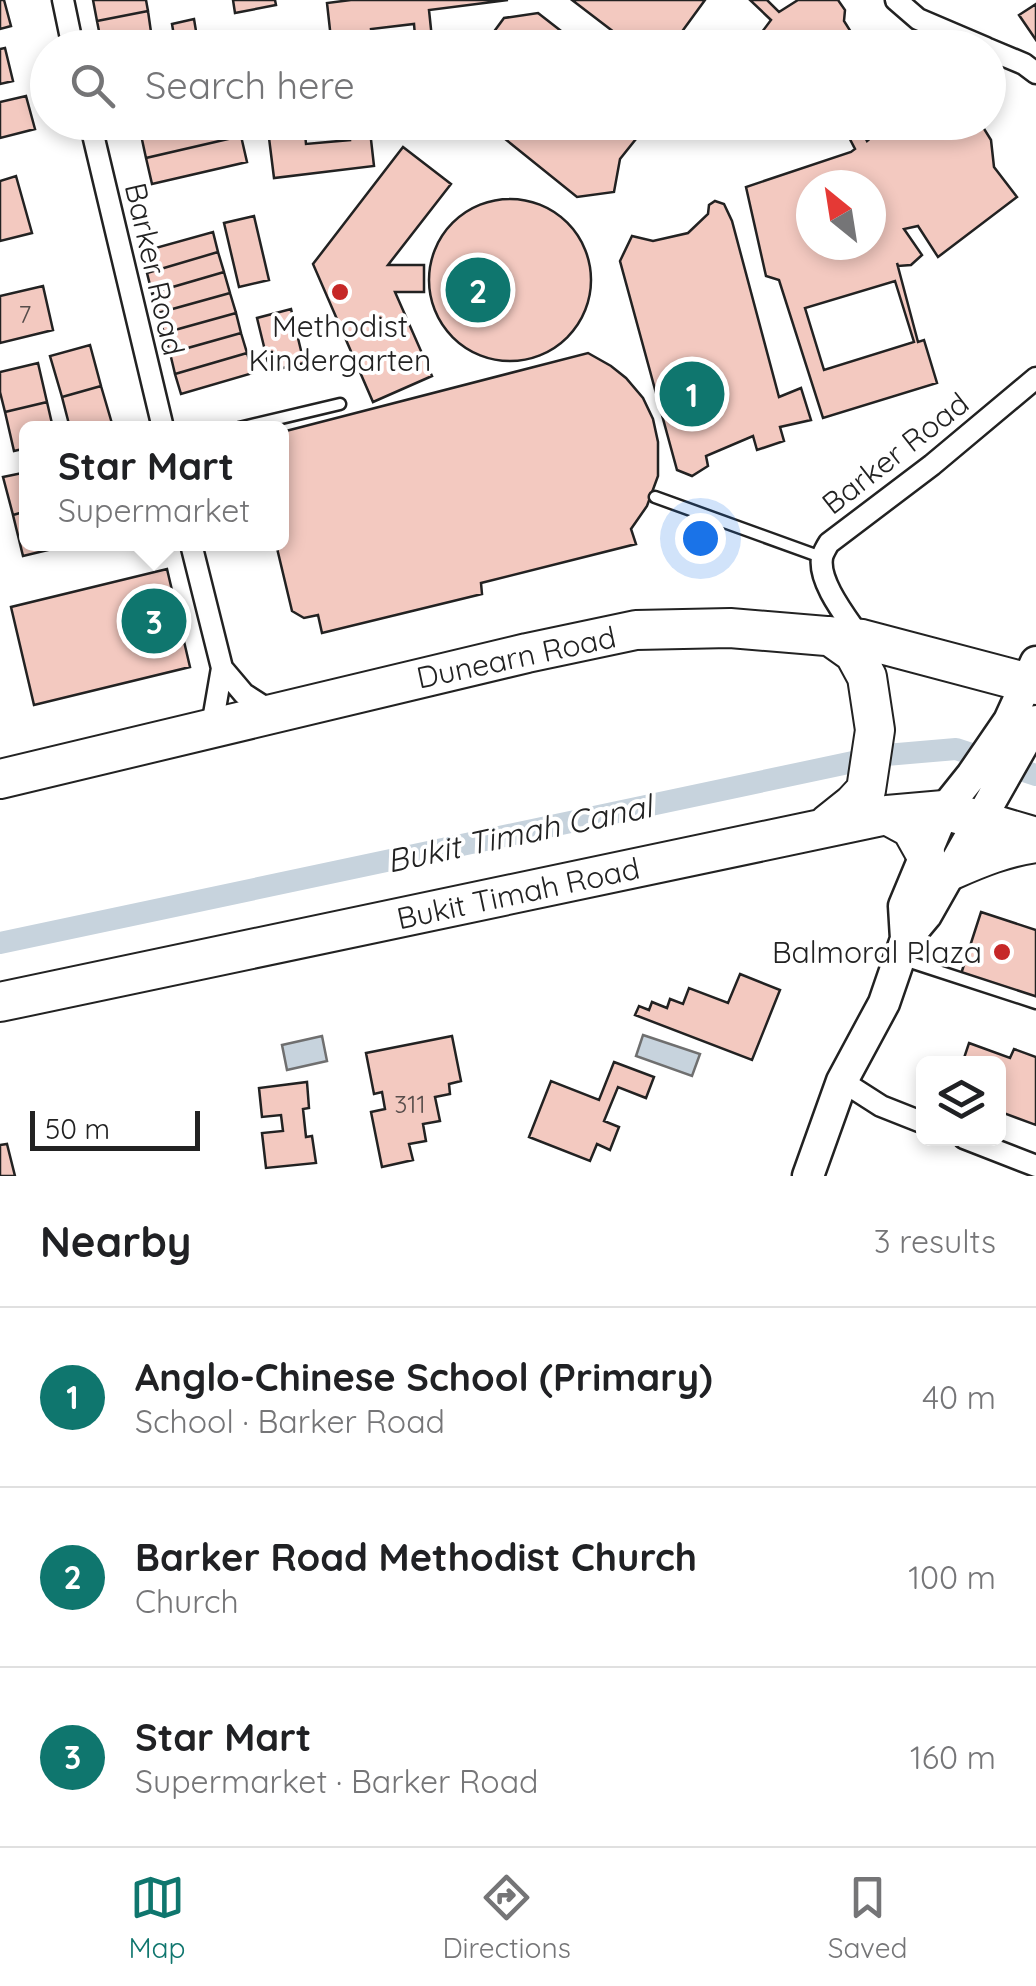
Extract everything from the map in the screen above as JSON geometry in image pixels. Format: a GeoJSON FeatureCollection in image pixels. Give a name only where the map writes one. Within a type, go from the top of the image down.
{"type":"FeatureCollection","features":[{"type":"Feature","properties":{"kind":"highway","name":"Dunearn Road"},"geometry":{"type":"LineString","coordinates":[[0,778],[527,652],[636,630],[730,628],[846,637],[1033,676]]}},
{"type":"Feature","properties":{"kind":"highway"},"geometry":{"type":"LineString","coordinates":[[846,637],[867,677],[875,730],[877,802],[910,828],[938,862],[984,856],[1036,840]]}},
{"type":"Feature","properties":{"kind":"highway","name":"Bukit Timah Road"},"geometry":{"type":"LineString","coordinates":[[0,1002],[822,828],[877,802],[944,810],[1036,840]]}},
{"type":"Feature","properties":{"kind":"street"},"geometry":{"type":"LineString","coordinates":[[63,0],[69,30]]}},
{"type":"Feature","properties":{"kind":"street"},"geometry":{"type":"LineString","coordinates":[[896,0],[918,18],[946,30]]}},
{"type":"Feature","properties":{"kind":"street"},"geometry":{"type":"LineString","coordinates":[[1006,56],[1036,73]]}},
{"type":"Feature","properties":{"kind":"street","name":"Barker Road"},"geometry":{"type":"LineString","coordinates":[[94,140],[161,421]]}},
{"type":"Feature","properties":{"kind":"street","name":"Barker Road"},"geometry":{"type":"LineString","coordinates":[[846,637],[824,575],[822,556],[829,543],[932,466],[1036,378]]}},
{"type":"Feature","properties":{"kind":"street"},"geometry":{"type":"LineString","coordinates":[[193,551],[222,668],[212,726]]}},
{"type":"Feature","properties":{"kind":"street"},"geometry":{"type":"LineString","coordinates":[[222,668],[244,694],[273,712]]}},
{"type":"Feature","properties":{"kind":"street"},"geometry":{"type":"LineString","coordinates":[[938,862],[944,810],[986,779],[1025,724],[1033,676]]}},
{"type":"Feature","properties":{"kind":"street"},"geometry":{"type":"LineString","coordinates":[[808,1176],[842,1081],[884,1003],[903,949],[904,906],[938,862],[981,820],[986,779]]}},
{"type":"Feature","properties":{"kind":"street"},"geometry":{"type":"LineString","coordinates":[[842,1081],[881,1106],[916,1119]]}},
{"type":"Feature","properties":{"kind":"street"},"geometry":{"type":"LineString","coordinates":[[985,1146],[1036,1166]]}},
{"type":"Feature","properties":{"kind":"lane"},"geometry":{"type":"LineString","coordinates":[[268,421],[340,404]]}},
{"type":"Feature","properties":{"kind":"lane"},"geometry":{"type":"LineString","coordinates":[[655,497],[822,556]]}},
{"type":"Feature","properties":{"kind":"lane"},"geometry":{"type":"LineString","coordinates":[[903,949],[1036,1003]]}},
{"type":"Feature","properties":{"kind":"shaded area"},"geometry":{"type":"Polygon","coordinates":[[[643,1035],[700,1054],[692,1076],[636,1056],[643,1035]]]}},
{"type":"Feature","properties":{"kind":"shaded area"},"geometry":{"type":"Polygon","coordinates":[[[322,1036],[327,1061],[287,1070],[282,1045],[322,1036]]]}},
{"type":"Feature","properties":{"kind":"building"},"geometry":{"type":"Polygon","coordinates":[[[0,0],[4,0],[11,26],[0,29],[0,0]]]}},
{"type":"Feature","properties":{"kind":"building"},"geometry":{"type":"Polygon","coordinates":[[[93,0],[146,0],[148,11],[97,21],[93,0]]]}},
{"type":"Feature","properties":{"kind":"building"},"geometry":{"type":"Polygon","coordinates":[[[233,0],[275,0],[276,5],[235,13],[233,0]]]}},
{"type":"Feature","properties":{"kind":"building"},"geometry":{"type":"Polygon","coordinates":[[[508,0],[429,10],[431,30],[414,30],[414,24],[330,30],[327,3],[508,0]]]}},
{"type":"Feature","properties":{"kind":"building"},"geometry":{"type":"Polygon","coordinates":[[[572,0],[705,0],[683,30],[611,30],[572,0]]]}},
{"type":"Feature","properties":{"kind":"building"},"geometry":{"type":"Polygon","coordinates":[[[750,0],[767,0],[779,12],[798,0],[838,0],[850,30],[764,30],[771,20],[750,0]]]}},
{"type":"Feature","properties":{"kind":"building"},"geometry":{"type":"Polygon","coordinates":[[[1036,4],[1036,40],[1019,15],[1036,4]]]}},
{"type":"Feature","properties":{"kind":"building"},"geometry":{"type":"Polygon","coordinates":[[[148,11],[151,30],[99,30],[97,21],[148,11]]]}},
{"type":"Feature","properties":{"kind":"building"},"geometry":{"type":"Polygon","coordinates":[[[538,13],[560,30],[495,30],[504,18],[538,13]]]}},
{"type":"Feature","properties":{"kind":"building"},"geometry":{"type":"Polygon","coordinates":[[[194,19],[196,30],[173,30],[172,24],[194,19]]]}},
{"type":"Feature","properties":{"kind":"building"},"geometry":{"type":"Polygon","coordinates":[[[5,48],[13,81],[0,84],[0,49],[5,48]]]}},
{"type":"Feature","properties":{"kind":"building"},"geometry":{"type":"Polygon","coordinates":[[[26,96],[30,130],[0,138],[0,102],[26,96]]]}},
{"type":"Feature","properties":{"kind":"building"},"geometry":{"type":"Polygon","coordinates":[[[142,140],[224,140],[146,158],[142,140]]]}},
{"type":"Feature","properties":{"kind":"building"},"geometry":{"type":"Polygon","coordinates":[[[224,140],[242,140],[247,162],[152,184],[146,158],[224,140]]]}},
{"type":"Feature","properties":{"kind":"building"},"geometry":{"type":"Polygon","coordinates":[[[269,140],[306,140],[306,144],[371,140],[374,166],[274,178],[269,140]]]}},
{"type":"Feature","properties":{"kind":"building"},"geometry":{"type":"Polygon","coordinates":[[[506,140],[635,140],[620,159],[614,192],[577,197],[506,140]]]}},
{"type":"Feature","properties":{"kind":"building"},"geometry":{"type":"Polygon","coordinates":[[[850,140],[991,140],[994,167],[1017,197],[938,257],[918,226],[904,229],[922,255],[911,265],[897,263],[918,342],[924,340],[937,383],[823,418],[779,280],[766,276],[746,187],[796,170],[796,260],[886,260],[886,170],[797,170],[851,152],[855,149],[850,140]],[[895,281],[805,308],[824,370],[914,342],[895,281]]]}},
{"type":"Feature","properties":{"kind":"building"},"geometry":{"type":"Polygon","coordinates":[[[403,147],[451,184],[388,265],[424,265],[424,292],[395,292],[432,376],[373,402],[313,264],[403,147]]]}},
{"type":"Feature","properties":{"kind":"building"},"geometry":{"type":"Polygon","coordinates":[[[16,176],[32,233],[0,241],[0,181],[16,176]]]}},
{"type":"Feature","properties":{"kind":"building"},"geometry":{"type":"Polygon","coordinates":[[[510,199],[541,205],[568,222],[585,249],[591,280],[585,311],[568,338],[541,355],[510,361],[479,355],[452,338],[435,311],[429,280],[435,249],[452,222],[479,205],[510,199]]]}},
{"type":"Feature","properties":{"kind":"building"},"geometry":{"type":"Polygon","coordinates":[[[715,201],[724,204],[732,221],[779,397],[801,388],[811,420],[780,427],[784,441],[757,450],[753,436],[706,456],[708,466],[692,476],[677,470],[620,261],[632,236],[653,241],[688,233],[708,214],[709,205],[715,201]]]}},
{"type":"Feature","properties":{"kind":"building"},"geometry":{"type":"Polygon","coordinates":[[[254,216],[269,280],[239,287],[224,223],[254,216]]]}},
{"type":"Feature","properties":{"kind":"building"},"geometry":{"type":"Polygon","coordinates":[[[213,232],[218,252],[147,273],[141,252],[213,232]]]}},
{"type":"Feature","properties":{"kind":"building"},"geometry":{"type":"Polygon","coordinates":[[[218,252],[224,272],[152,293],[147,273],[218,252]]]}},
{"type":"Feature","properties":{"kind":"building"},"geometry":{"type":"Polygon","coordinates":[[[224,272],[230,293],[158,313],[152,293],[224,272]]]}},
{"type":"Feature","properties":{"kind":"building"},"geometry":{"type":"Polygon","coordinates":[[[43,286],[53,330],[0,343],[0,296],[43,286]]]}},
{"type":"Feature","properties":{"kind":"building"},"geometry":{"type":"Polygon","coordinates":[[[230,293],[236,313],[164,333],[158,313],[230,293]]]}},
{"type":"Feature","properties":{"kind":"building"},"geometry":{"type":"Polygon","coordinates":[[[291,309],[304,363],[270,371],[257,318],[291,309]]]}},
{"type":"Feature","properties":{"kind":"building"},"geometry":{"type":"Polygon","coordinates":[[[236,313],[241,333],[170,353],[164,333],[236,313]]]}},
{"type":"Feature","properties":{"kind":"building"},"geometry":{"type":"Polygon","coordinates":[[[241,333],[247,353],[175,374],[170,353],[241,333]]]}},
{"type":"Feature","properties":{"kind":"building"},"geometry":{"type":"Polygon","coordinates":[[[90,345],[101,386],[62,397],[50,356],[90,345]]]}},
{"type":"Feature","properties":{"kind":"building"},"geometry":{"type":"Polygon","coordinates":[[[247,353],[253,373],[181,394],[175,374],[247,353]]]}},
{"type":"Feature","properties":{"kind":"building"},"geometry":{"type":"Polygon","coordinates":[[[588,353],[626,378],[643,398],[658,442],[658,476],[647,506],[631,529],[636,544],[481,583],[482,594],[322,633],[318,615],[304,618],[292,611],[278,551],[289,551],[289,430],[588,353]]]}},
{"type":"Feature","properties":{"kind":"building"},"geometry":{"type":"Polygon","coordinates":[[[38,363],[47,402],[5,412],[0,372],[38,363]]]}},
{"type":"Feature","properties":{"kind":"building"},"geometry":{"type":"Polygon","coordinates":[[[101,386],[111,421],[68,421],[62,397],[101,386]]]}},
{"type":"Feature","properties":{"kind":"building"},"geometry":{"type":"Polygon","coordinates":[[[47,402],[51,421],[19,421],[19,450],[14,451],[5,412],[47,402]]]}},
{"type":"Feature","properties":{"kind":"building"},"geometry":{"type":"Polygon","coordinates":[[[19,474],[19,513],[13,515],[3,477],[19,474]]]}},
{"type":"Feature","properties":{"kind":"building"},"geometry":{"type":"Polygon","coordinates":[[[19,513],[19,540],[13,515],[19,513]]]}},
{"type":"Feature","properties":{"kind":"building"},"geometry":{"type":"Polygon","coordinates":[[[167,569],[190,667],[34,705],[11,607],[167,569]]]}},
{"type":"Feature","properties":{"kind":"building","name":"Balmoral Plaza"},"geometry":{"type":"Polygon","coordinates":[[[981,912],[1036,930],[1036,998],[961,974],[981,912]]]}},
{"type":"Feature","properties":{"kind":"building"},"geometry":{"type":"Polygon","coordinates":[[[740,974],[780,990],[752,1060],[635,1015],[639,1006],[649,1010],[652,1002],[667,1008],[670,999],[683,1004],[689,988],[728,1003],[740,974]]]}},
{"type":"Feature","properties":{"kind":"building"},"geometry":{"type":"Polygon","coordinates":[[[452,1036],[461,1081],[449,1084],[450,1094],[435,1097],[440,1121],[423,1124],[426,1141],[409,1144],[413,1160],[382,1167],[371,1112],[385,1109],[382,1092],[374,1094],[366,1053],[452,1036]]]}},
{"type":"Feature","properties":{"kind":"building"},"geometry":{"type":"Polygon","coordinates":[[[969,1043],[1005,1056],[965,1056],[969,1043]]]}},
{"type":"Feature","properties":{"kind":"building"},"geometry":{"type":"Polygon","coordinates":[[[1014,1049],[1036,1057],[1036,1125],[1006,1114],[1006,1057],[1010,1058],[1014,1049]]]}},
{"type":"Feature","properties":{"kind":"building"},"geometry":{"type":"Polygon","coordinates":[[[614,1062],[654,1077],[646,1098],[618,1087],[604,1121],[619,1127],[610,1150],[597,1144],[590,1161],[529,1137],[551,1081],[599,1100],[614,1062]]]}},
{"type":"Feature","properties":{"kind":"building"},"geometry":{"type":"Polygon","coordinates":[[[307,1082],[309,1108],[303,1109],[306,1137],[312,1136],[316,1163],[266,1168],[262,1133],[283,1131],[281,1115],[262,1117],[259,1088],[307,1082]]]}},
{"type":"Feature","properties":{"kind":"building"},"geometry":{"type":"Polygon","coordinates":[[[7,1144],[15,1176],[0,1176],[0,1145],[7,1144]]]}},
{"type":"Feature","properties":{"kind":"waterway","name":"Bukit Timah Canal"},"geometry":{"type":"LineString","coordinates":[[0,943],[886,755],[956,749],[1036,775]]}},
{"type":"Feature","properties":{"kind":"place","name":"Barker Road Methodist Church"},"geometry":{"type":"Point","coordinates":[478,290]}},
{"type":"Feature","properties":{"kind":"place","name":"Methodist Kindergarten"},"geometry":{"type":"Point","coordinates":[340,292]}},
{"type":"Feature","properties":{"kind":"place","name":"Anglo-Chinese School (Primary)"},"geometry":{"type":"Point","coordinates":[692,394]}},
{"type":"Feature","properties":{"kind":"place","name":"Star Mart"},"geometry":{"type":"Point","coordinates":[154,621]}},
{"type":"Feature","properties":{"kind":"place","name":"Balmoral Plaza"},"geometry":{"type":"Point","coordinates":[1002,952]}}]}
